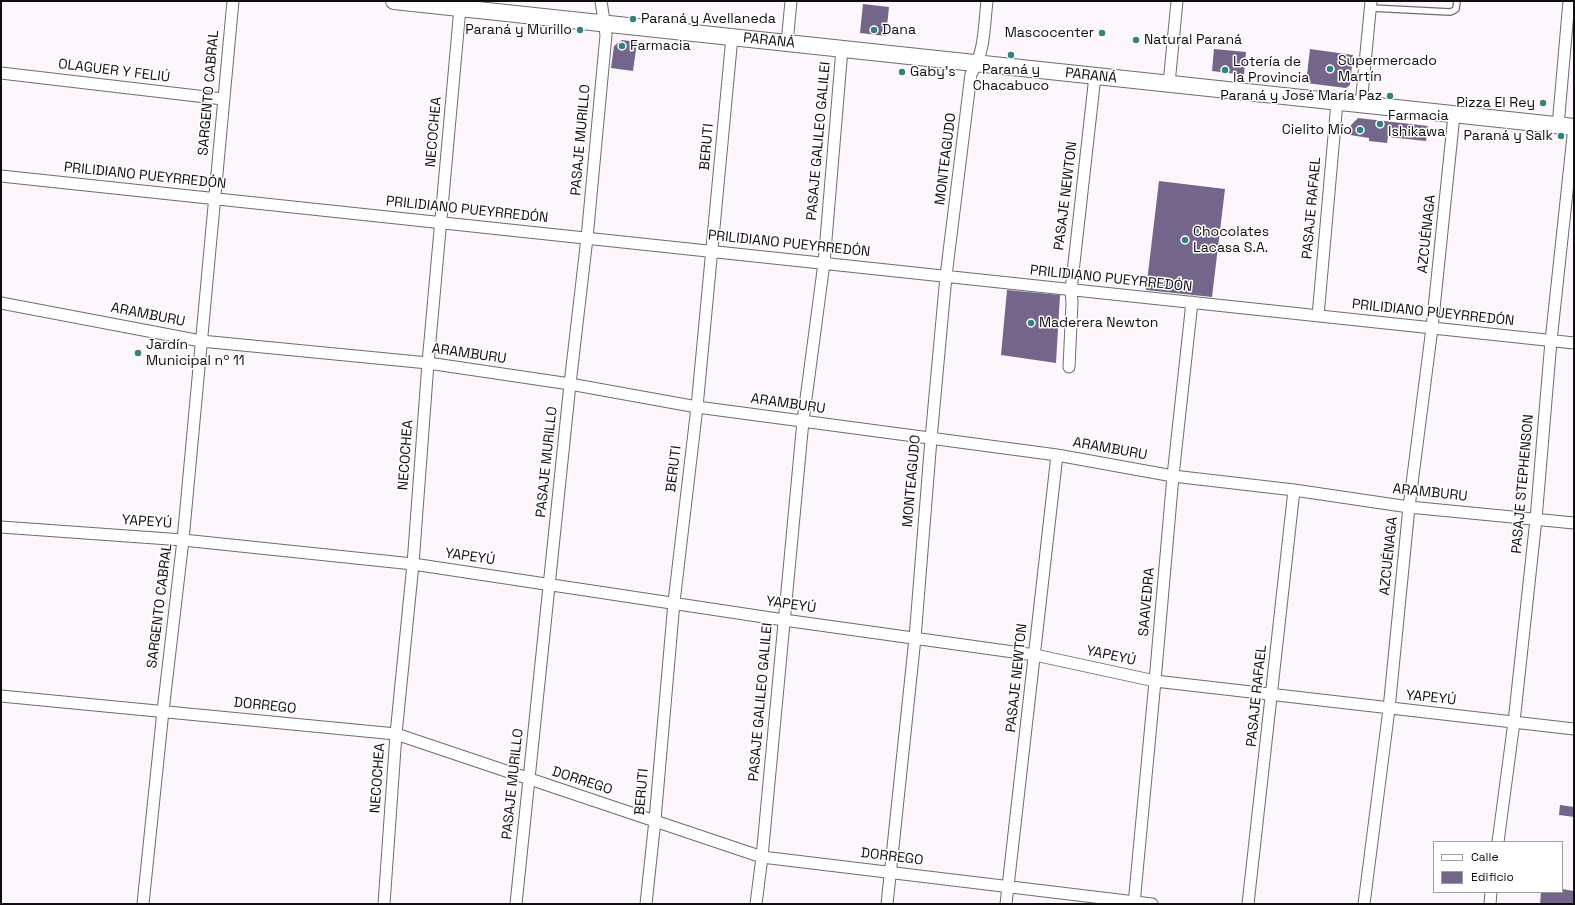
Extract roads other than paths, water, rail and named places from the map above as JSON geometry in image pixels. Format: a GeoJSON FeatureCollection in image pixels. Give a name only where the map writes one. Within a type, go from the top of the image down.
{"type":"FeatureCollection","features":[{"type":"Feature","properties":{"kind":"street","name":"SARGENTO CABRAL"},"geometry":{"type":"LineString","coordinates":[[143,904],[162,711],[183,540],[233,1]]}},
{"type":"Feature","properties":{"kind":"street","name":"PARANÁ"},"geometry":{"type":"LineString","coordinates":[[399,1],[1574,128]]}},
{"type":"Feature","properties":{"kind":"street","name":"PASAJE MURILLO"},"geometry":{"type":"LineString","coordinates":[[516,904],[570,384],[587,238],[606,35],[601,1]]}},
{"type":"Feature","properties":{"kind":"street"},"geometry":{"type":"LineString","coordinates":[[787,43],[791,1]]}},
{"type":"Feature","properties":{"kind":"street","name":"MONTEAGUDO"},"geometry":{"type":"LineString","coordinates":[[887,904],[915,638],[946,276],[972,74],[978,64],[982,45],[987,1]]}},
{"type":"Feature","properties":{"kind":"street"},"geometry":{"type":"LineString","coordinates":[[1169,84],[1177,1]]}},
{"type":"Feature","properties":{"kind":"street"},"geometry":{"type":"LineString","coordinates":[[1558,126],[1569,1]]}},
{"type":"Feature","properties":{"kind":"street"},"geometry":{"type":"LineString","coordinates":[[1361,105],[1371,4]]}},
{"type":"Feature","properties":{"kind":"street","name":"NECOCHEA"},"geometry":{"type":"LineString","coordinates":[[384,904],[396,734],[413,564],[428,363],[460,8]]}},
{"type":"Feature","properties":{"kind":"street","name":"BERUTI"},"geometry":{"type":"LineString","coordinates":[[646,904],[655,820],[674,602],[697,407],[732,37]]}},
{"type":"Feature","properties":{"kind":"street","name":"PASAJE GALILEO GALILEI"},"geometry":{"type":"LineString","coordinates":[[756,904],[762,857],[803,421],[824,263],[842,49]]}},
{"type":"Feature","properties":{"kind":"street","name":"OLAGUER Y FELIÚ"},"geometry":{"type":"LineString","coordinates":[[1,73],[223,99]]}},
{"type":"Feature","properties":{"kind":"street","name":"PASAJE NEWTON"},"geometry":{"type":"LineString","coordinates":[[1069,367],[1072,303],[1071,290],[1095,76]]}},
{"type":"Feature","properties":{"kind":"street","name":"PASAJE RAFAEL"},"geometry":{"type":"LineString","coordinates":[[1318,316],[1337,102]]}},
{"type":"Feature","properties":{"kind":"street","name":"AZCUÉNAGA"},"geometry":{"type":"LineString","coordinates":[[1364,904],[1389,708],[1409,507],[1432,328],[1454,115]]}},
{"type":"Feature","properties":{"kind":"street","name":"PASAJE STEPHENSON"},"geometry":{"type":"LineString","coordinates":[[1498,841],[1514,722],[1536,519],[1551,341],[1574,128]]}},
{"type":"Feature","properties":{"kind":"street","name":"PRILIDIANO PUEYRREDÓN"},"geometry":{"type":"LineString","coordinates":[[1,176],[1574,343]]}},
{"type":"Feature","properties":{"kind":"street","name":"SAAVEDRA"},"geometry":{"type":"LineString","coordinates":[[1134,902],[1173,476],[1192,302]]}},
{"type":"Feature","properties":{"kind":"street","name":"ARAMBURU"},"geometry":{"type":"LineString","coordinates":[[1,303],[201,340],[428,363],[570,384],[697,407],[1056,455],[1173,476],[1294,490],[1409,507],[1574,523]]}},
{"type":"Feature","properties":{"kind":"street","name":"PASAJE NEWTON"},"geometry":{"type":"LineString","coordinates":[[1006,904],[1035,655],[1056,455]]}},
{"type":"Feature","properties":{"kind":"street","name":"PASAJE RAFAEL"},"geometry":{"type":"LineString","coordinates":[[1248,904],[1294,490]]}},
{"type":"Feature","properties":{"kind":"street","name":"YAPEYÚ"},"geometry":{"type":"LineString","coordinates":[[1,527],[183,540],[413,564],[674,602],[784,620],[1035,655],[1155,681],[1574,729]]}},
{"type":"Feature","properties":{"kind":"street","name":"DORREGO"},"geometry":{"type":"LineString","coordinates":[[1,696],[396,734],[762,857],[1152,904]]}},
{"type":"Feature","properties":{"kind":"street"},"geometry":{"type":"LineString","coordinates":[[1490,904],[1491,893]]}},
{"type":"Feature","properties":{"kind":"lane"},"geometry":{"type":"LineString","coordinates":[[1371,4],[1450,12],[1454,11],[1456,8],[1457,1]]}},
{"type":"Feature","properties":{"kind":"place","name":"Paraná y Avellaneda"},"geometry":{"type":"Point","coordinates":[633,19]}},
{"type":"Feature","properties":{"kind":"place","name":"Paraná y Murillo"},"geometry":{"type":"Point","coordinates":[580,30]}},
{"type":"Feature","properties":{"kind":"place","name":"Dana"},"geometry":{"type":"Point","coordinates":[874,30]}},
{"type":"Feature","properties":{"kind":"place","name":"Mascocenter"},"geometry":{"type":"Point","coordinates":[1102,33]}},
{"type":"Feature","properties":{"kind":"place","name":"Natural Paraná"},"geometry":{"type":"Point","coordinates":[1136,40]}},
{"type":"Feature","properties":{"kind":"place","name":"Farmacia"},"geometry":{"type":"Point","coordinates":[622,46]}},
{"type":"Feature","properties":{"kind":"place","name":"Paraná y Chacabuco"},"geometry":{"type":"Point","coordinates":[1011,55]}},
{"type":"Feature","properties":{"kind":"place","name":"Supermercado Martín"},"geometry":{"type":"Point","coordinates":[1330,69]}},
{"type":"Feature","properties":{"kind":"place","name":"Lotería de la Provincia"},"geometry":{"type":"Point","coordinates":[1225,70]}},
{"type":"Feature","properties":{"kind":"place","name":"Gaby's"},"geometry":{"type":"Point","coordinates":[902,72]}},
{"type":"Feature","properties":{"kind":"place","name":"Paraná y José María Paz"},"geometry":{"type":"Point","coordinates":[1390,96]}},
{"type":"Feature","properties":{"kind":"place","name":"Pizza El Rey"},"geometry":{"type":"Point","coordinates":[1543,103]}},
{"type":"Feature","properties":{"kind":"place","name":"Farmacia Ishikawa"},"geometry":{"type":"Point","coordinates":[1380,124]}},
{"type":"Feature","properties":{"kind":"place","name":"Cielito Mío"},"geometry":{"type":"Point","coordinates":[1360,130]}},
{"type":"Feature","properties":{"kind":"place","name":"Paraná y Salk"},"geometry":{"type":"Point","coordinates":[1561,136]}},
{"type":"Feature","properties":{"kind":"place","name":"Chocolates Lacasa S.A."},"geometry":{"type":"Point","coordinates":[1185,240]}},
{"type":"Feature","properties":{"kind":"place","name":"Maderera Newton"},"geometry":{"type":"Point","coordinates":[1031,323]}},
{"type":"Feature","properties":{"kind":"place","name":"Jardín Municipal nº 11"},"geometry":{"type":"Point","coordinates":[138,353]}}]}
